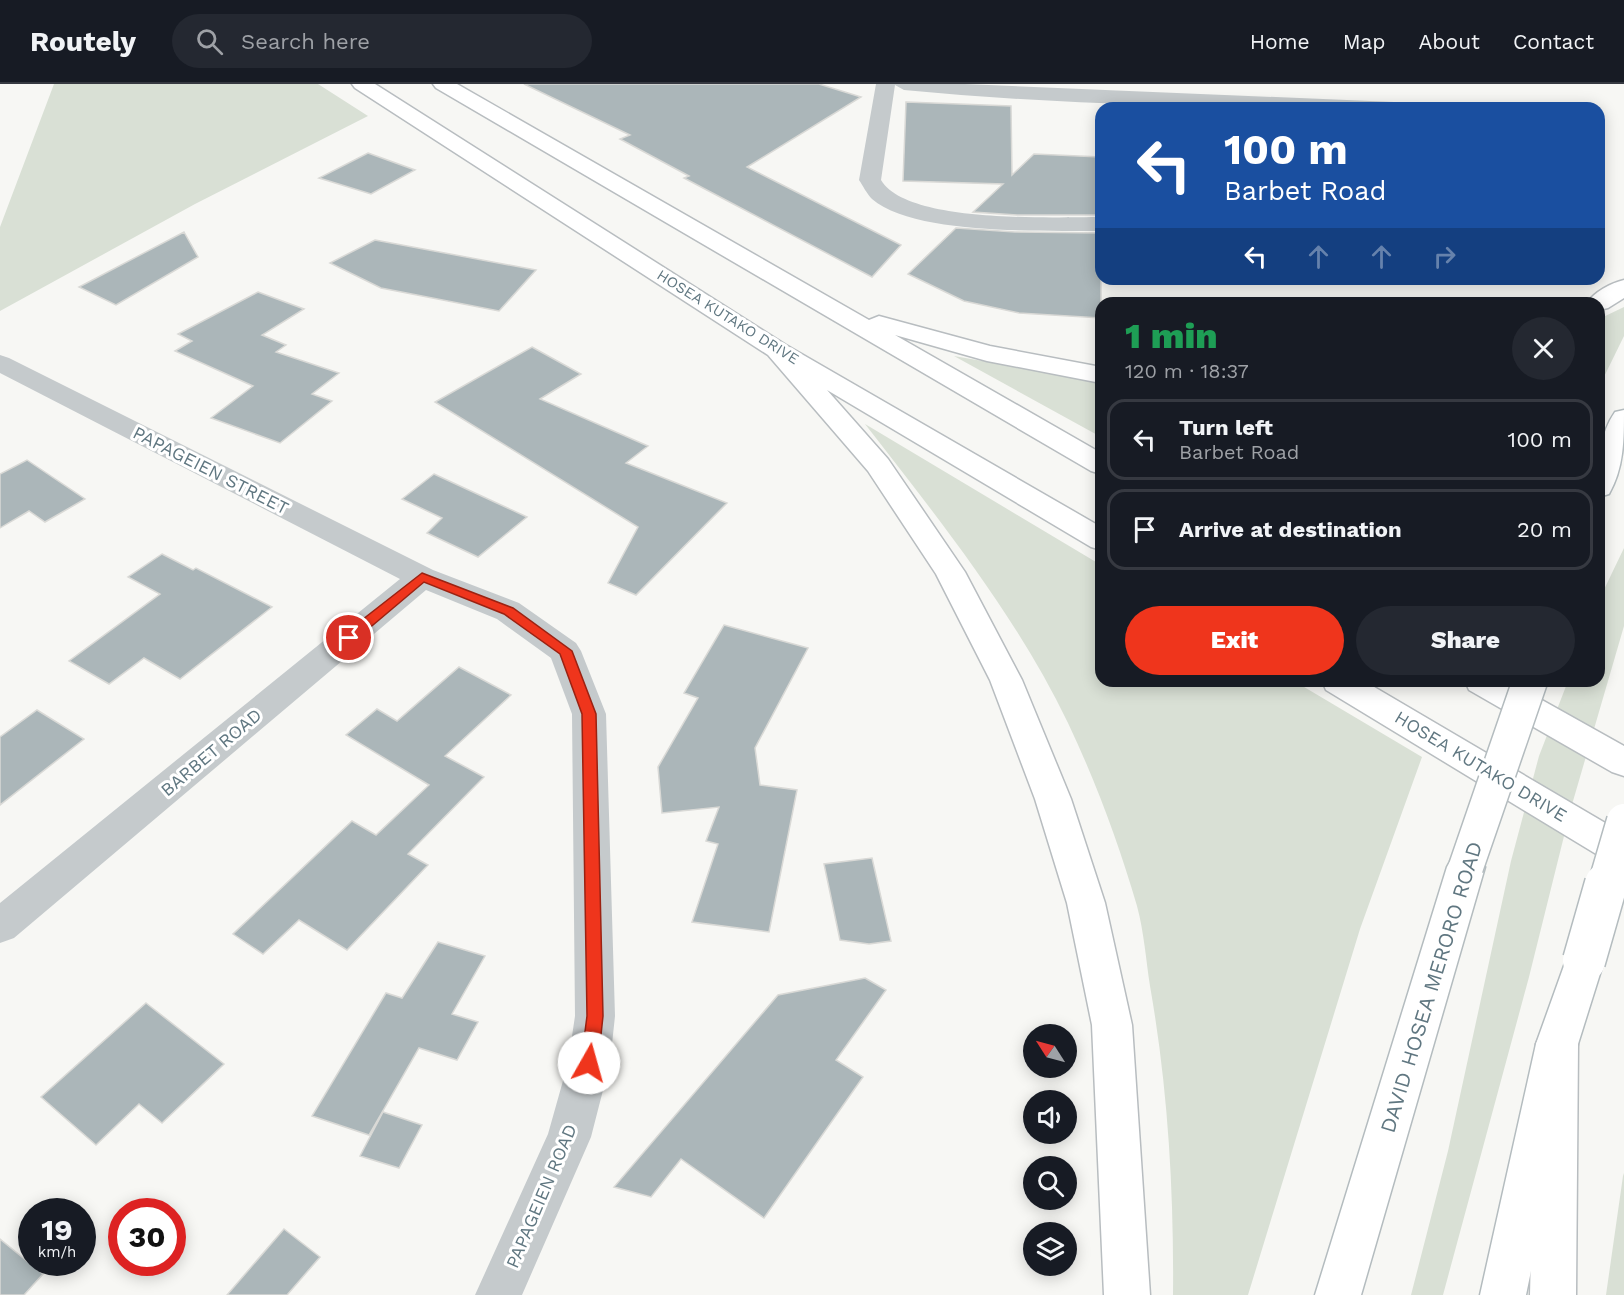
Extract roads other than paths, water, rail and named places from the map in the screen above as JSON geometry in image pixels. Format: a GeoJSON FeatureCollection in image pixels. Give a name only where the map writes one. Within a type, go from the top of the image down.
{"type":"FeatureCollection","features":[{"type":"Feature","properties":{"kind":"main road","name":"HOSEA KUTAKO DRIVE"},"geometry":{"type":"LineString","coordinates":[[362,84],[777,350],[1095,536]]}},
{"type":"Feature","properties":{"kind":"main road"},"geometry":{"type":"LineString","coordinates":[[443,84],[1095,462]]}},
{"type":"Feature","properties":{"kind":"main road"},"geometry":{"type":"LineString","coordinates":[[1605,299],[1624,287]]}},
{"type":"Feature","properties":{"kind":"main road"},"geometry":{"type":"LineString","coordinates":[[839,313],[987,353],[1095,374]]}},
{"type":"Feature","properties":{"kind":"main road"},"geometry":{"type":"LineString","coordinates":[[777,350],[878,465],[950,572],[1006,680],[1053,799],[1086,903],[1112,1025],[1127,1295]]}},
{"type":"Feature","properties":{"kind":"main road"},"geometry":{"type":"LineString","coordinates":[[1605,471],[1624,418]]}},
{"type":"Feature","properties":{"kind":"main road","name":"HOSEA KUTAKO DRIVE"},"geometry":{"type":"LineString","coordinates":[[1348,687],[1624,852]]}},
{"type":"Feature","properties":{"kind":"main road"},"geometry":{"type":"LineString","coordinates":[[1493,687],[1624,762]]}},
{"type":"Feature","properties":{"kind":"main road","name":"DAVID HOSEA MERORO ROAD"},"geometry":{"type":"LineString","coordinates":[[1338,1295],[1466,867],[1528,687]]}},
{"type":"Feature","properties":{"kind":"main road"},"geometry":{"type":"LineString","coordinates":[[1503,1295],[1557,1044],[1584,961],[1624,821]]}},
{"type":"Feature","properties":{"kind":"main road"},"geometry":{"type":"LineString","coordinates":[[1554,1295],[1557,1044]]}},
{"type":"Feature","properties":{"kind":"street"},"geometry":{"type":"LineString","coordinates":[[886,84],[870,180],[881,196],[912,211],[968,220],[1095,224]]}},
{"type":"Feature","properties":{"kind":"street"},"geometry":{"type":"LineString","coordinates":[[904,84],[978,91],[1242,102]]}},
{"type":"Feature","properties":{"kind":"street","name":"PAPAGEIEN STREET"},"geometry":{"type":"LineString","coordinates":[[0,363],[422,577]]}},
{"type":"Feature","properties":{"kind":"street","name":"BARBET ROAD"},"geometry":{"type":"LineString","coordinates":[[0,926],[422,577]]}},
{"type":"Feature","properties":{"kind":"street","name":"PAPAGEIEN ROAD"},"geometry":{"type":"LineString","coordinates":[[422,577],[508,611],[566,651],[589,714],[595,1016],[589,1063],[569,1137],[498,1295]]}}]}
